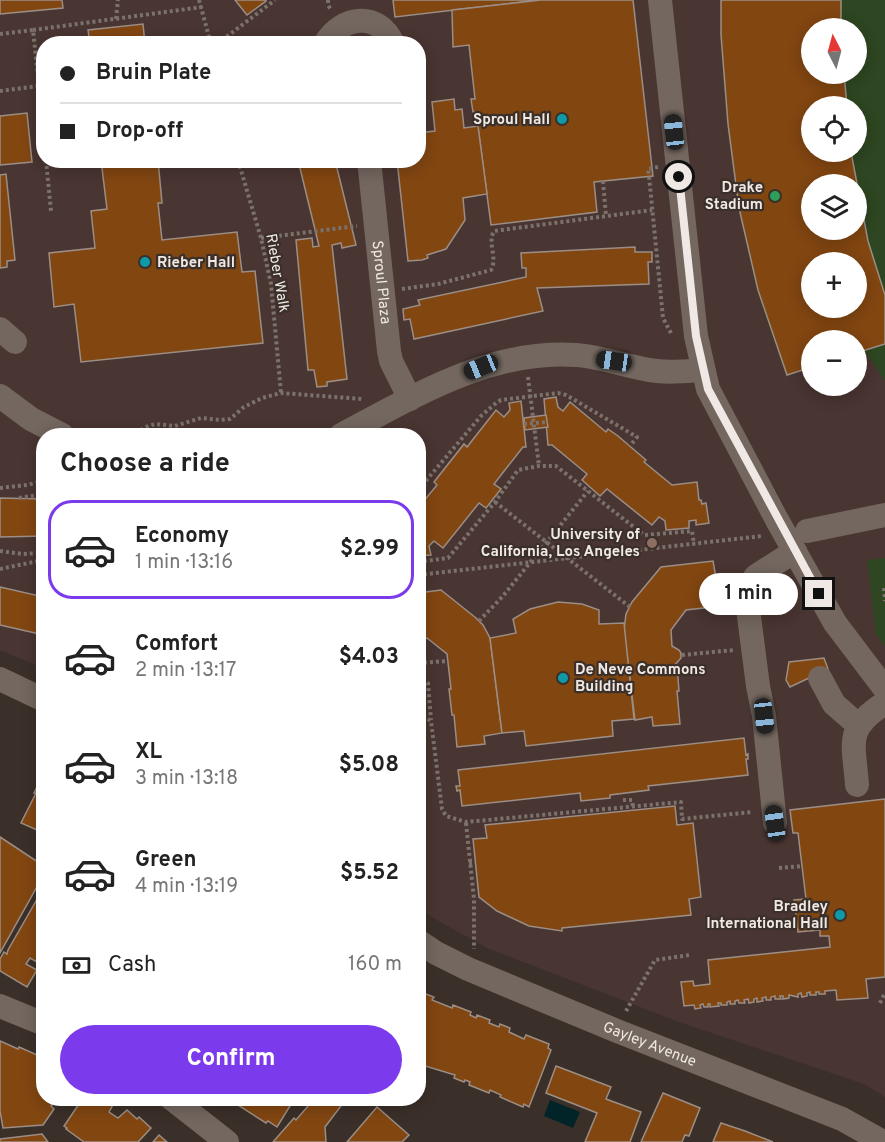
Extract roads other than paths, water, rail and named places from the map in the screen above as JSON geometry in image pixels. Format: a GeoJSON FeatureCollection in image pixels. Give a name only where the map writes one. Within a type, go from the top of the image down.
{"type":"FeatureCollection","features":[{"type":"Feature","properties":{"kind":"street"},"geometry":{"type":"LineString","coordinates":[[660,0],[695,324],[708,389],[719,412],[801,541],[835,623],[885,689]]}},
{"type":"Feature","properties":{"kind":"street"},"geometry":{"type":"LineString","coordinates":[[330,36],[341,26],[352,21],[375,24],[388,36]]}},
{"type":"Feature","properties":{"kind":"street","name":"Sproul Plaza"},"geometry":{"type":"LineString","coordinates":[[370,168],[388,351],[410,399]]}},
{"type":"Feature","properties":{"kind":"street"},"geometry":{"type":"LineString","coordinates":[[354,428],[410,399],[481,367],[529,357],[576,355],[656,371],[703,370]]}},
{"type":"Feature","properties":{"kind":"street"},"geometry":{"type":"LineString","coordinates":[[0,396],[31,419],[48,428]]}},
{"type":"Feature","properties":{"kind":"street"},"geometry":{"type":"LineString","coordinates":[[774,816],[764,716],[747,601],[749,586],[756,576],[801,541],[885,515]]}},
{"type":"Feature","properties":{"kind":"street"},"geometry":{"type":"LineString","coordinates":[[819,678],[834,704],[858,725]]}},
{"type":"Feature","properties":{"kind":"street"},"geometry":{"type":"LineString","coordinates":[[0,679],[36,696]]}},
{"type":"Feature","properties":{"kind":"street"},"geometry":{"type":"LineString","coordinates":[[857,785],[854,738],[858,725],[885,703]]}},
{"type":"Feature","properties":{"kind":"street","name":"Gayley Avenue"},"geometry":{"type":"LineString","coordinates":[[426,946],[468,969],[627,1035],[842,1119],[883,1142]]}},
{"type":"Feature","properties":{"kind":"street"},"geometry":{"type":"LineString","coordinates":[[0,1006],[36,1021]]}},
{"type":"Feature","properties":{"kind":"street"},"geometry":{"type":"LineString","coordinates":[[181,1106],[227,1142]]}},
{"type":"Feature","properties":{"kind":"water"},"geometry":{"type":"Polygon","coordinates":[[[550,1100],[580,1112],[573,1128],[544,1116],[550,1100]]]}},
{"type":"Feature","properties":{"kind":"place","name":"Sproul Hall"},"geometry":{"type":"Point","coordinates":[562,119]}},
{"type":"Feature","properties":{"kind":"place","name":"Drake Stadium"},"geometry":{"type":"Point","coordinates":[775,196]}},
{"type":"Feature","properties":{"kind":"place","name":"Rieber Hall"},"geometry":{"type":"Point","coordinates":[145,262]}},
{"type":"Feature","properties":{"kind":"place","name":"University of California, Los Angeles"},"geometry":{"type":"Point","coordinates":[652,543]}},
{"type":"Feature","properties":{"kind":"place","name":"De Neve Commons Building"},"geometry":{"type":"Point","coordinates":[563,678]}},
{"type":"Feature","properties":{"kind":"place","name":"Bradley International Hall"},"geometry":{"type":"Point","coordinates":[840,915]}}]}
